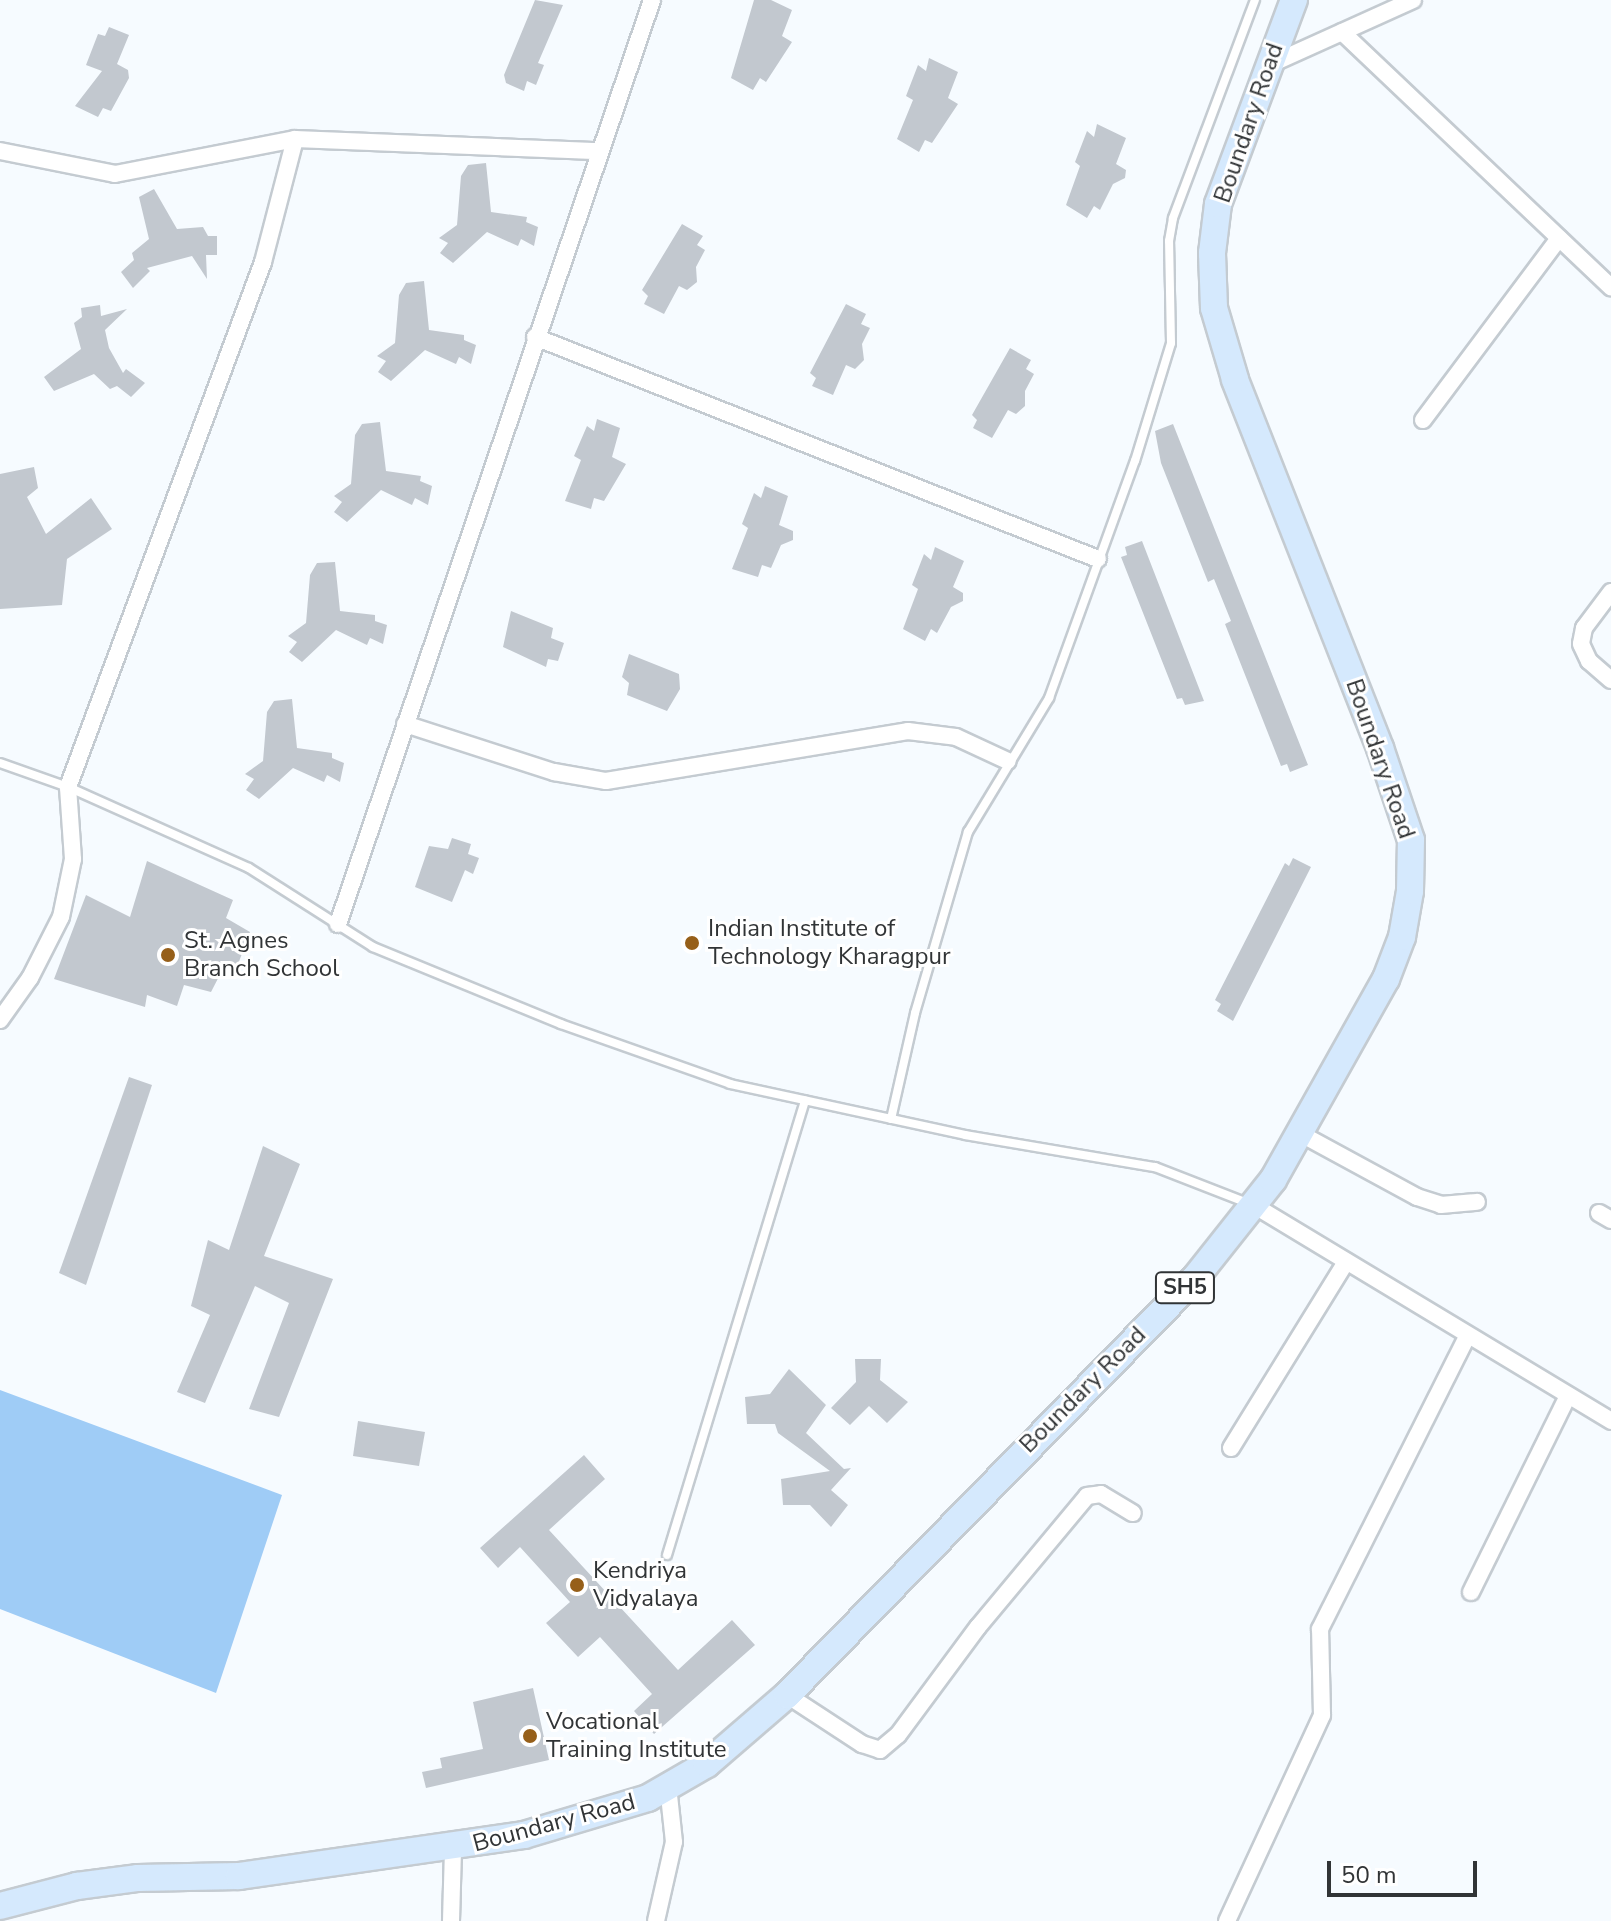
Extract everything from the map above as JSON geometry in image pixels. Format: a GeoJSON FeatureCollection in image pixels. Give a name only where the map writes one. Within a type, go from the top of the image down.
{"type":"FeatureCollection","features":[{"type":"Feature","properties":{"kind":"main road","name":"Boundary Road"},"geometry":{"type":"LineString","coordinates":[[0,1906],[77,1886],[138,1878],[239,1876],[453,1849],[597,1817],[668,1786],[717,1757],[787,1695],[1196,1277],[1255,1206],[1301,1134],[1386,979],[1402,937],[1411,840],[1380,748],[1235,379],[1214,308],[1212,253],[1218,204],[1294,0]]}},
{"type":"Feature","properties":{"kind":"street"},"geometry":{"type":"LineString","coordinates":[[338,924],[652,0]]}},
{"type":"Feature","properties":{"kind":"street"},"geometry":{"type":"LineString","coordinates":[[1268,66],[1413,0]]}},
{"type":"Feature","properties":{"kind":"street"},"geometry":{"type":"LineString","coordinates":[[1342,32],[1611,287]]}},
{"type":"Feature","properties":{"kind":"street"},"geometry":{"type":"LineString","coordinates":[[0,151],[115,174],[295,139],[600,151]]}},
{"type":"Feature","properties":{"kind":"street"},"geometry":{"type":"LineString","coordinates":[[0,1020],[51,941],[69,893],[73,859],[68,787],[263,262],[295,139]]}},
{"type":"Feature","properties":{"kind":"street"},"geometry":{"type":"LineString","coordinates":[[1423,420],[1559,238]]}},
{"type":"Feature","properties":{"kind":"street"},"geometry":{"type":"LineString","coordinates":[[535,337],[1098,559]]}},
{"type":"Feature","properties":{"kind":"street"},"geometry":{"type":"LineString","coordinates":[[1611,592],[1584,628],[1581,644],[1589,661],[1611,680]]}},
{"type":"Feature","properties":{"kind":"street"},"geometry":{"type":"LineString","coordinates":[[405,724],[554,772],[606,781],[908,731],[956,737],[1008,761]]}},
{"type":"Feature","properties":{"kind":"street"},"geometry":{"type":"LineString","coordinates":[[1301,1134],[1417,1197],[1441,1205],[1477,1202]]}},
{"type":"Feature","properties":{"kind":"street"},"geometry":{"type":"LineString","coordinates":[[1255,1206],[1467,1337],[1611,1421]]}},
{"type":"Feature","properties":{"kind":"street"},"geometry":{"type":"LineString","coordinates":[[1231,1448],[1346,1262]]}},
{"type":"Feature","properties":{"kind":"street"},"geometry":{"type":"LineString","coordinates":[[1227,1921],[1322,1715],[1318,1643],[1324,1620],[1467,1337]]}},
{"type":"Feature","properties":{"kind":"street"},"geometry":{"type":"LineString","coordinates":[[1471,1592],[1568,1396]]}},
{"type":"Feature","properties":{"kind":"street"},"geometry":{"type":"LineString","coordinates":[[787,1695],[862,1744],[880,1750],[898,1735],[978,1627],[1087,1496],[1101,1494],[1133,1513]]}},
{"type":"Feature","properties":{"kind":"street"},"geometry":{"type":"LineString","coordinates":[[656,1921],[674,1842],[668,1786]]}},
{"type":"Feature","properties":{"kind":"street"},"geometry":{"type":"LineString","coordinates":[[451,1921],[453,1849]]}},
{"type":"Feature","properties":{"kind":"lane"},"geometry":{"type":"LineString","coordinates":[[891,1119],[915,1013],[968,832],[1008,761],[1049,698],[1166,367],[1173,218],[1255,0]]}},
{"type":"Feature","properties":{"kind":"lane"},"geometry":{"type":"LineString","coordinates":[[0,763],[68,787],[283,886],[373,947],[561,1024],[730,1084],[891,1119],[1155,1167],[1255,1206]]}},
{"type":"Feature","properties":{"kind":"lane"},"geometry":{"type":"LineString","coordinates":[[667,1555],[805,1100]]}},
{"type":"Feature","properties":{"kind":"shaded area"},"geometry":{"type":"Polygon","coordinates":[[[0,1390],[282,1495],[216,1693],[0,1609],[0,1390]]]}},
{"type":"Feature","properties":{"kind":"building"},"geometry":{"type":"Polygon","coordinates":[[[535,0],[563,5],[538,63],[544,65],[536,85],[527,81],[524,91],[506,83],[504,75],[535,0]]]}},
{"type":"Feature","properties":{"kind":"building"},"geometry":{"type":"Polygon","coordinates":[[[754,0],[771,0],[792,10],[782,36],[792,42],[766,82],[760,78],[753,90],[731,78],[754,0]]]}},
{"type":"Feature","properties":{"kind":"building"},"geometry":{"type":"Polygon","coordinates":[[[109,27],[129,35],[117,64],[128,70],[129,78],[111,111],[103,108],[98,117],[75,106],[102,71],[86,65],[98,34],[105,36],[109,27]]]}},
{"type":"Feature","properties":{"kind":"building"},"geometry":{"type":"Polygon","coordinates":[[[929,58],[958,72],[948,98],[958,104],[932,143],[925,140],[919,152],[897,139],[913,100],[906,96],[918,65],[926,71],[929,58]]]}},
{"type":"Feature","properties":{"kind":"building"},"geometry":{"type":"Polygon","coordinates":[[[1097,124],[1126,138],[1116,164],[1126,170],[1125,178],[1113,184],[1100,210],[1094,206],[1087,218],[1066,205],[1080,166],[1075,162],[1087,131],[1094,137],[1097,124]]]}},
{"type":"Feature","properties":{"kind":"building"},"geometry":{"type":"Polygon","coordinates":[[[486,163],[491,212],[527,217],[526,222],[538,227],[534,246],[521,239],[518,246],[487,232],[453,263],[440,253],[448,243],[439,238],[457,225],[461,176],[468,165],[486,163]]]}},
{"type":"Feature","properties":{"kind":"building"},"geometry":{"type":"Polygon","coordinates":[[[154,189],[177,229],[203,227],[208,236],[217,236],[217,255],[206,255],[207,279],[192,256],[147,268],[150,271],[133,288],[121,272],[134,260],[132,253],[149,239],[139,197],[154,189]]]}},
{"type":"Feature","properties":{"kind":"building"},"geometry":{"type":"Polygon","coordinates":[[[682,224],[703,236],[697,245],[705,250],[696,267],[697,282],[687,290],[679,286],[664,314],[644,304],[648,296],[642,290],[682,224]]]}},
{"type":"Feature","properties":{"kind":"building"},"geometry":{"type":"Polygon","coordinates":[[[424,281],[429,330],[464,335],[464,340],[476,345],[471,364],[459,357],[456,364],[425,350],[391,381],[378,372],[386,361],[377,356],[395,343],[399,295],[406,283],[424,281]]]}},
{"type":"Feature","properties":{"kind":"building"},"geometry":{"type":"Polygon","coordinates":[[[846,304],[866,314],[861,324],[870,328],[862,344],[864,360],[855,369],[846,365],[833,395],[812,386],[816,378],[810,373],[846,304]]]}},
{"type":"Feature","properties":{"kind":"building"},"geometry":{"type":"Polygon","coordinates":[[[100,305],[101,316],[127,309],[105,330],[109,348],[123,373],[126,369],[145,383],[131,397],[117,386],[110,389],[94,374],[54,391],[44,377],[81,349],[74,323],[82,317],[81,308],[100,305]]]}},
{"type":"Feature","properties":{"kind":"building"},"geometry":{"type":"Polygon","coordinates":[[[1010,348],[1031,360],[1026,369],[1034,374],[1025,391],[1025,406],[1016,414],[1008,410],[992,438],[973,428],[977,420],[972,415],[1010,348]]]}},
{"type":"Feature","properties":{"kind":"building"},"geometry":{"type":"Polygon","coordinates":[[[597,419],[620,428],[612,457],[626,464],[604,501],[594,498],[591,509],[565,501],[581,460],[574,456],[587,426],[594,431],[597,419]]]}},
{"type":"Feature","properties":{"kind":"building"},"geometry":{"type":"Polygon","coordinates":[[[380,422],[386,471],[421,476],[420,481],[432,486],[428,505],[415,498],[412,505],[381,490],[347,522],[334,512],[342,502],[334,496],[351,484],[355,435],[362,424],[380,422]]]}},
{"type":"Feature","properties":{"kind":"building"},"geometry":{"type":"Polygon","coordinates":[[[1173,424],[1308,765],[1290,772],[1287,764],[1281,766],[1225,624],[1231,621],[1214,579],[1208,582],[1161,463],[1155,431],[1173,424]]]}},
{"type":"Feature","properties":{"kind":"building"},"geometry":{"type":"Polygon","coordinates":[[[34,467],[38,488],[27,497],[46,534],[91,498],[112,529],[67,559],[62,605],[0,609],[0,474],[34,467]]]}},
{"type":"Feature","properties":{"kind":"building"},"geometry":{"type":"Polygon","coordinates":[[[765,486],[788,496],[779,525],[793,531],[793,540],[781,545],[771,568],[762,565],[758,577],[732,569],[748,528],[742,524],[754,493],[761,498],[765,486]]]}},
{"type":"Feature","properties":{"kind":"building"},"geometry":{"type":"Polygon","coordinates":[[[1142,541],[1204,701],[1185,705],[1182,698],[1177,699],[1121,557],[1127,555],[1125,547],[1142,541]]]}},
{"type":"Feature","properties":{"kind":"building"},"geometry":{"type":"Polygon","coordinates":[[[935,547],[964,561],[953,587],[963,593],[963,601],[951,607],[937,633],[931,629],[925,641],[903,629],[918,589],[912,585],[924,554],[931,560],[935,547]]]}},
{"type":"Feature","properties":{"kind":"building"},"geometry":{"type":"Polygon","coordinates":[[[335,562],[340,611],[375,615],[375,621],[387,625],[383,644],[370,638],[367,645],[336,630],[302,662],[289,652],[297,642],[288,636],[306,623],[310,575],[317,563],[335,562]]]}},
{"type":"Feature","properties":{"kind":"building"},"geometry":{"type":"Polygon","coordinates":[[[511,611],[553,628],[551,638],[564,643],[558,661],[548,659],[546,667],[503,647],[511,611]]]}},
{"type":"Feature","properties":{"kind":"building"},"geometry":{"type":"Polygon","coordinates":[[[629,654],[679,674],[680,689],[667,711],[627,695],[629,683],[622,677],[629,654]]]}},
{"type":"Feature","properties":{"kind":"building"},"geometry":{"type":"Polygon","coordinates":[[[292,699],[297,748],[332,753],[332,758],[344,763],[340,782],[327,775],[324,782],[293,768],[259,799],[246,790],[254,779],[245,774],[263,761],[267,712],[274,701],[292,699]]]}},
{"type":"Feature","properties":{"kind":"building"},"geometry":{"type":"Polygon","coordinates":[[[452,838],[471,844],[468,854],[479,858],[473,874],[465,870],[452,902],[415,887],[429,846],[448,849],[452,838]]]}},
{"type":"Feature","properties":{"kind":"building"},"geometry":{"type":"Polygon","coordinates":[[[1293,858],[1311,867],[1233,1021],[1217,1011],[1221,1004],[1215,1000],[1285,863],[1289,866],[1293,858]]]}},
{"type":"Feature","properties":{"kind":"building"},"geometry":{"type":"Polygon","coordinates":[[[147,861],[233,900],[226,918],[250,932],[237,967],[226,963],[211,992],[184,985],[177,1006],[147,995],[145,1007],[54,979],[86,895],[130,917],[147,861]]]}},
{"type":"Feature","properties":{"kind":"building"},"geometry":{"type":"Polygon","coordinates":[[[129,1077],[152,1085],[86,1285],[59,1273],[129,1077]]]}},
{"type":"Feature","properties":{"kind":"building"},"geometry":{"type":"Polygon","coordinates":[[[263,1146],[300,1164],[264,1256],[333,1279],[279,1417],[249,1409],[289,1303],[255,1286],[205,1403],[177,1392],[210,1315],[191,1306],[208,1240],[229,1250],[263,1146]]]}},
{"type":"Feature","properties":{"kind":"building"},"geometry":{"type":"Polygon","coordinates":[[[855,1359],[881,1359],[880,1380],[908,1402],[887,1423],[869,1406],[850,1425],[831,1408],[856,1382],[855,1359]]]}},
{"type":"Feature","properties":{"kind":"building"},"geometry":{"type":"Polygon","coordinates":[[[789,1369],[826,1405],[806,1433],[844,1469],[851,1468],[831,1490],[848,1505],[831,1527],[810,1505],[783,1505],[781,1479],[830,1471],[778,1433],[775,1424],[747,1424],[745,1397],[770,1394],[789,1369]]]}},
{"type":"Feature","properties":{"kind":"building"},"geometry":{"type":"Polygon","coordinates":[[[358,1421],[425,1432],[419,1466],[353,1456],[358,1421]]]}},
{"type":"Feature","properties":{"kind":"building","name":"Kendriya Vidyalaya"},"geometry":{"type":"Polygon","coordinates":[[[584,1455],[605,1479],[549,1530],[678,1670],[732,1620],[755,1645],[654,1734],[634,1711],[652,1694],[600,1637],[578,1657],[546,1623],[570,1602],[520,1547],[498,1568],[480,1548],[584,1455]]]}},
{"type":"Feature","properties":{"kind":"building","name":"Vocational Training Institute"},"geometry":{"type":"Polygon","coordinates":[[[533,1688],[549,1760],[426,1788],[422,1772],[442,1768],[440,1758],[483,1749],[473,1702],[533,1688]]]}},
{"type":"Feature","properties":{"kind":"place","name":"Indian Institute of Technology Kharagpur"},"geometry":{"type":"Point","coordinates":[692,943]}},
{"type":"Feature","properties":{"kind":"place","name":"St. Agnes Branch School"},"geometry":{"type":"Point","coordinates":[168,955]}},
{"type":"Feature","properties":{"kind":"place","name":"Kendriya Vidyalaya"},"geometry":{"type":"Point","coordinates":[577,1585]}},
{"type":"Feature","properties":{"kind":"place","name":"Vocational Training Institute"},"geometry":{"type":"Point","coordinates":[530,1736]}}]}
